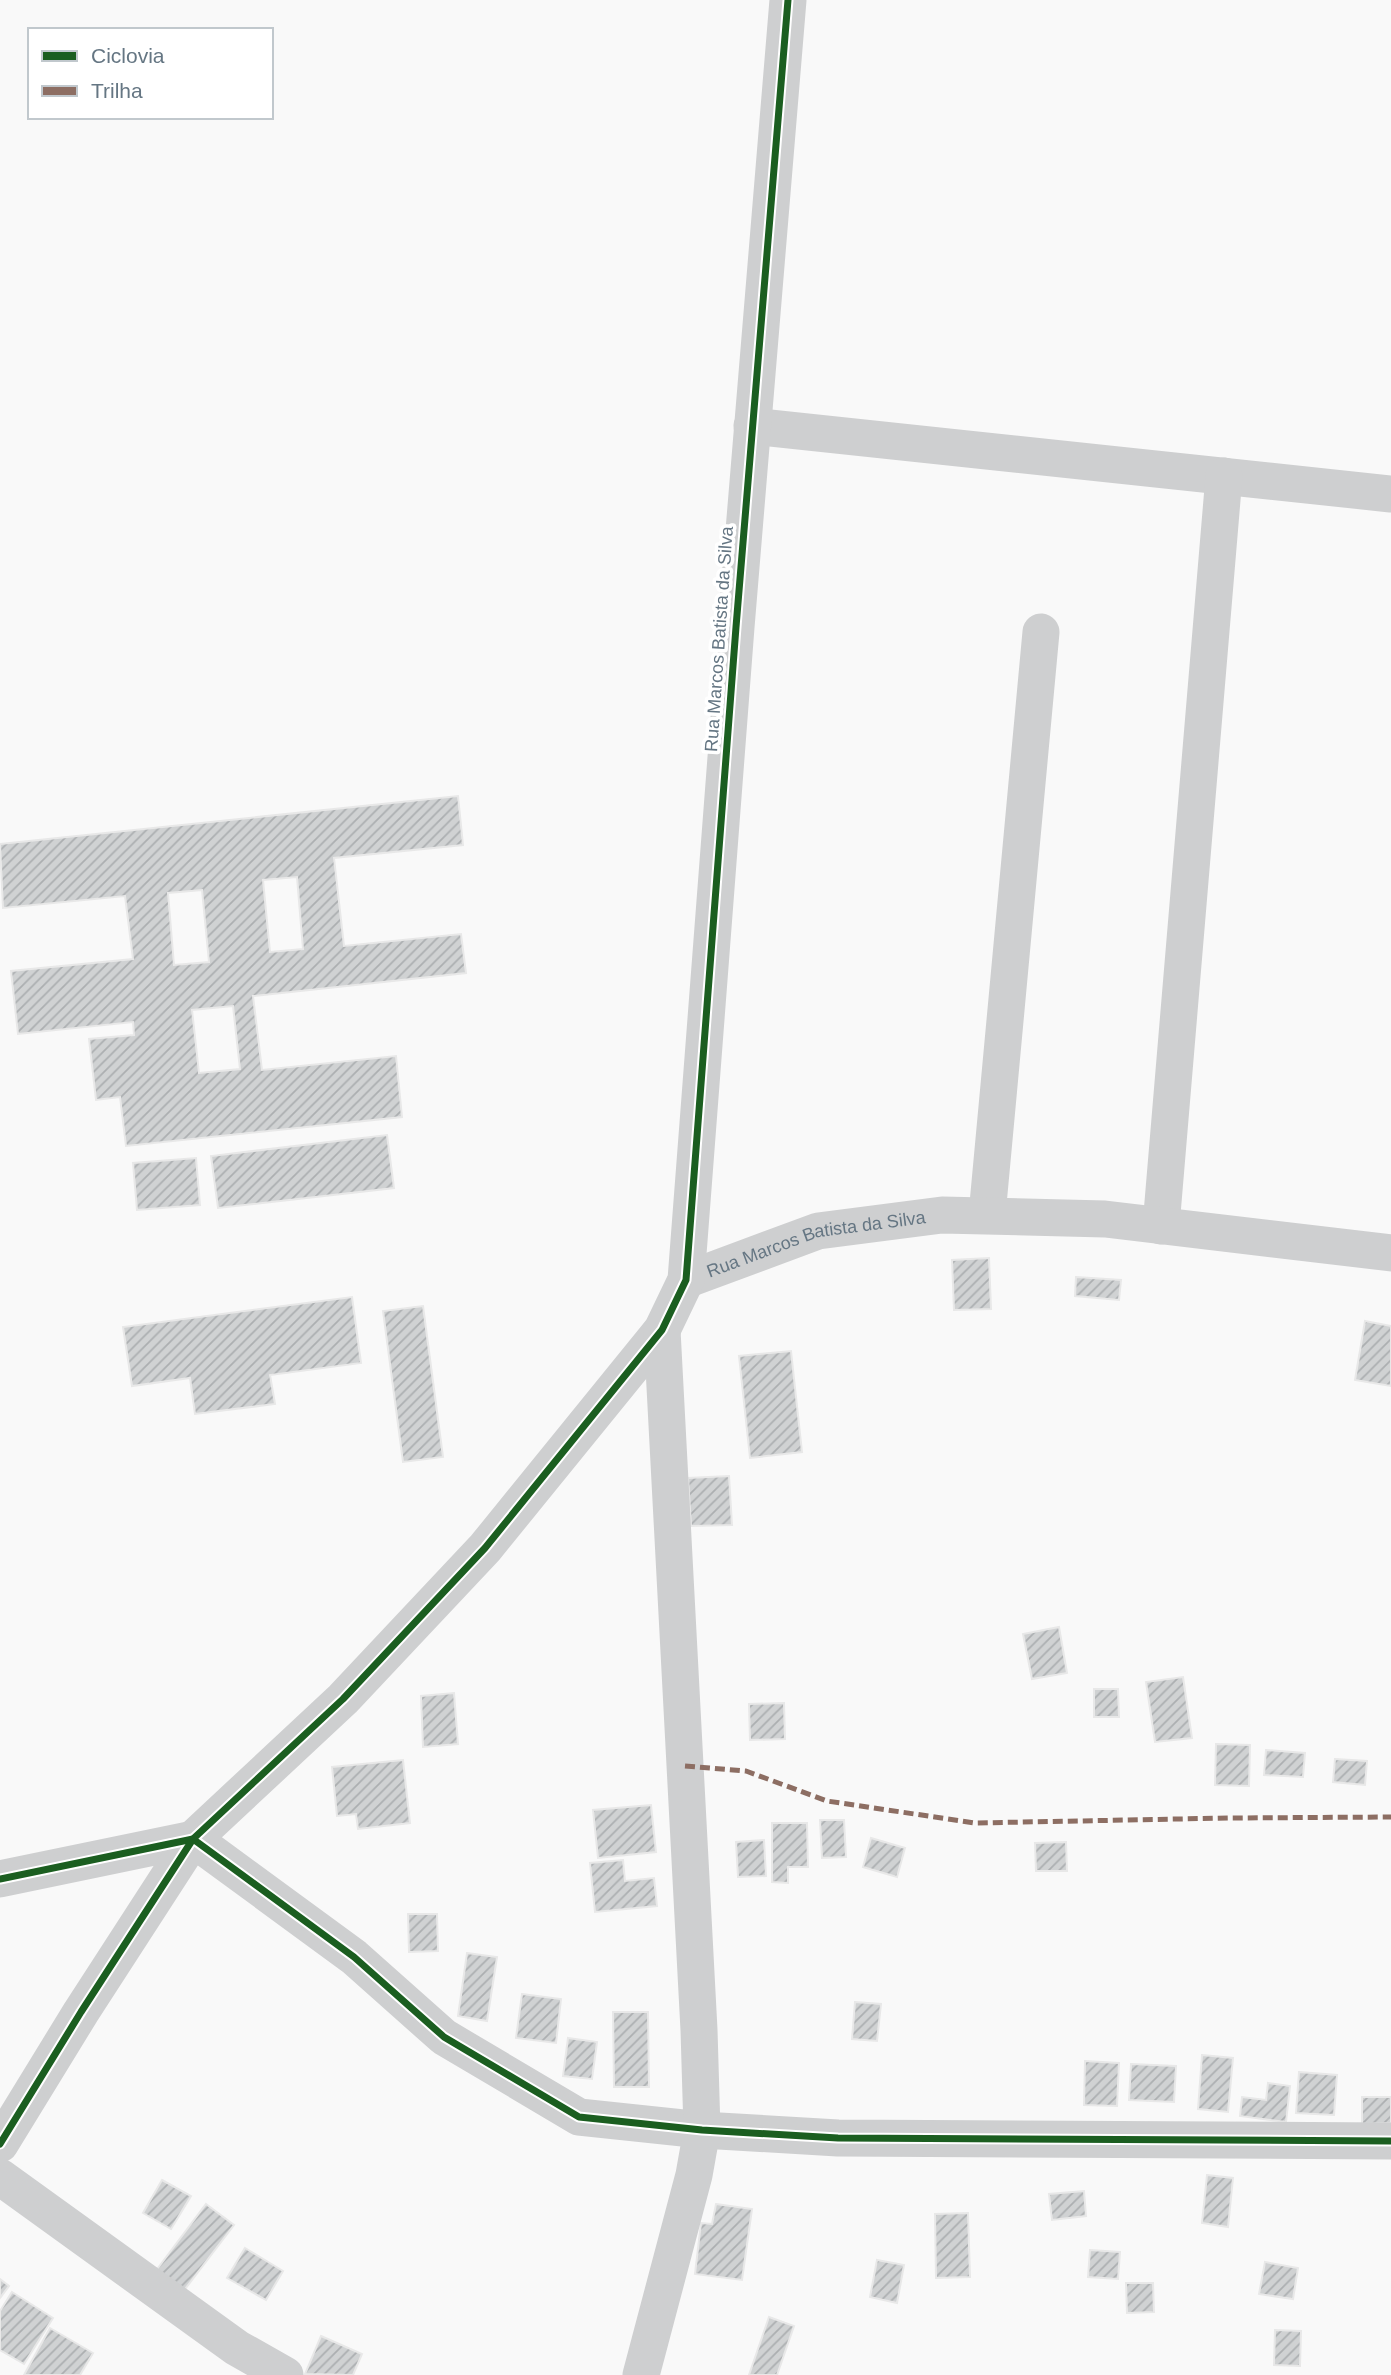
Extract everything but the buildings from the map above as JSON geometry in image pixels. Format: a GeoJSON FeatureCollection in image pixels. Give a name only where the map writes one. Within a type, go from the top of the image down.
{"type":"FeatureCollection","features":[{"type":"Feature","properties":{"kind":"street","name":"Rua Marcos Batista da Silva"},"geometry":{"type":"LineString","coordinates":[[788,0],[686,1280],[818,1231],[942,1215],[1105,1219],[1391,1253]]}},
{"type":"Feature","properties":{"kind":"street"},"geometry":{"type":"LineString","coordinates":[[752,426],[1391,494]]}},
{"type":"Feature","properties":{"kind":"street"},"geometry":{"type":"LineString","coordinates":[[1161,1226],[1224,476]]}},
{"type":"Feature","properties":{"kind":"street"},"geometry":{"type":"LineString","coordinates":[[987,1215],[1041,632]]}},
{"type":"Feature","properties":{"kind":"street"},"geometry":{"type":"LineString","coordinates":[[0,2144],[81,2012],[194,1839],[343,1699],[485,1548],[662,1330],[686,1280]]}},
{"type":"Feature","properties":{"kind":"street"},"geometry":{"type":"LineString","coordinates":[[640,2375],[688,2202],[702,2130],[662,1330]]}},
{"type":"Feature","properties":{"kind":"street"},"geometry":{"type":"LineString","coordinates":[[0,1879],[194,1839],[354,1957],[444,2037],[579,2117],[702,2130],[838,2138],[1391,2141]]}},
{"type":"Feature","properties":{"kind":"street"},"geometry":{"type":"LineString","coordinates":[[0,2177],[237,2348],[285,2375]]}},
{"type":"Feature","properties":{"kind":"marked path"},"geometry":{"type":"LineString","coordinates":[[685,1766],[746,1771],[827,1801],[975,1823],[1391,1817]]}},
{"type":"Feature","properties":{"kind":"cycle path"},"geometry":{"type":"LineString","coordinates":[[0,2144],[81,2012],[193,1839],[343,1699],[485,1548],[662,1330],[686,1280],[788,0]]}},
{"type":"Feature","properties":{"kind":"cycle path"},"geometry":{"type":"LineString","coordinates":[[0,1879],[193,1839],[354,1957],[444,2037],[579,2117],[702,2130],[838,2138],[1391,2141]]}}]}
